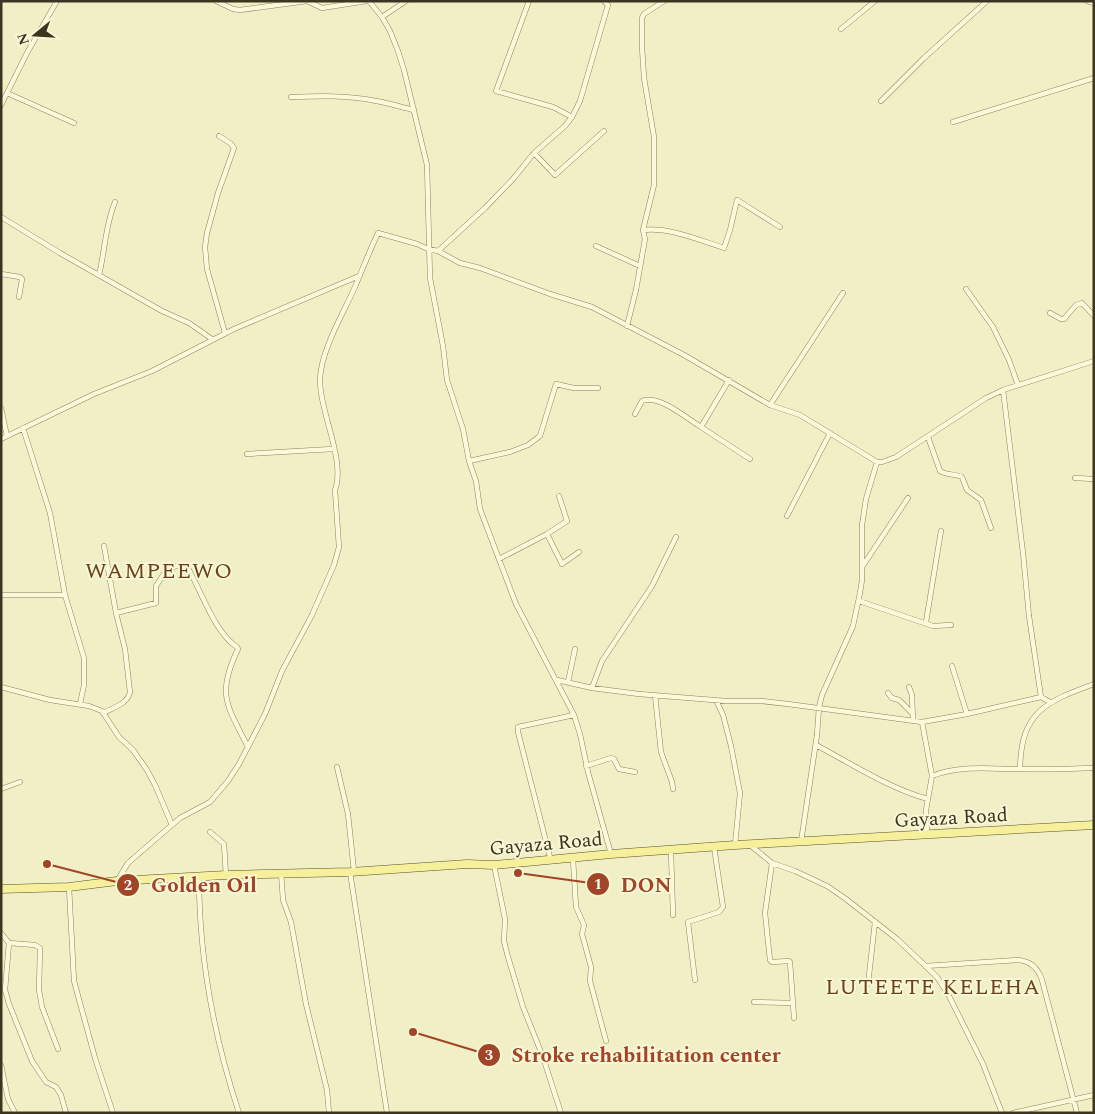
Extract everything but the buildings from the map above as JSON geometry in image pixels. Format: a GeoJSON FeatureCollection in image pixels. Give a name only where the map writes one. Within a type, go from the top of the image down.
{"type":"FeatureCollection","features":[{"type":"Feature","properties":{"kind":"main road","name":"Gayaza Road"},"geometry":{"type":"LineString","coordinates":[[1,889],[69,887],[117,881],[281,872],[352,872],[467,864],[494,865],[714,847],[1094,825]]}},
{"type":"Feature","properties":{"kind":"street"},"geometry":{"type":"LineString","coordinates":[[1,105],[27,53],[57,1]]}},
{"type":"Feature","properties":{"kind":"street"},"geometry":{"type":"LineString","coordinates":[[216,1],[233,9],[240,10],[307,1],[322,8],[368,1],[382,17],[390,31],[398,51],[427,164],[430,278],[443,346],[447,380],[476,481],[480,509],[516,604],[574,715],[586,766],[611,854]]}},
{"type":"Feature","properties":{"kind":"street"},"geometry":{"type":"LineString","coordinates":[[382,17],[406,1]]}},
{"type":"Feature","properties":{"kind":"street"},"geometry":{"type":"LineString","coordinates":[[529,1],[496,91],[553,106],[572,117]]}},
{"type":"Feature","properties":{"kind":"street"},"geometry":{"type":"LineString","coordinates":[[438,251],[507,185],[534,153],[566,126],[572,117],[580,100],[608,5],[604,1]]}},
{"type":"Feature","properties":{"kind":"street"},"geometry":{"type":"LineString","coordinates":[[626,326],[636,290],[645,239],[643,230],[654,185],[654,137],[644,78],[642,18],[644,14],[664,1]]}},
{"type":"Feature","properties":{"kind":"street"},"geometry":{"type":"LineString","coordinates":[[841,29],[875,1]]}},
{"type":"Feature","properties":{"kind":"street"},"geometry":{"type":"LineString","coordinates":[[881,101],[924,58],[987,1]]}},
{"type":"Feature","properties":{"kind":"street"},"geometry":{"type":"LineString","coordinates":[[1087,1],[1094,3]]}},
{"type":"Feature","properties":{"kind":"street"},"geometry":{"type":"LineString","coordinates":[[953,122],[1094,78]]}},
{"type":"Feature","properties":{"kind":"street"},"geometry":{"type":"LineString","coordinates":[[7,93],[74,123]]}},
{"type":"Feature","properties":{"kind":"street"},"geometry":{"type":"LineString","coordinates":[[291,97],[342,96],[378,101],[414,110]]}},
{"type":"Feature","properties":{"kind":"street"},"geometry":{"type":"LineString","coordinates":[[534,153],[555,175],[604,131]]}},
{"type":"Feature","properties":{"kind":"street"},"geometry":{"type":"LineString","coordinates":[[219,136],[234,148],[211,217],[207,233],[205,259],[225,333]]}},
{"type":"Feature","properties":{"kind":"street"},"geometry":{"type":"LineString","coordinates":[[643,230],[655,228],[724,248],[737,200],[780,227]]}},
{"type":"Feature","properties":{"kind":"street"},"geometry":{"type":"LineString","coordinates":[[99,275],[106,244],[106,228],[115,202]]}},
{"type":"Feature","properties":{"kind":"street"},"geometry":{"type":"LineString","coordinates":[[1,217],[162,311],[189,323],[212,339]]}},
{"type":"Feature","properties":{"kind":"street"},"geometry":{"type":"LineString","coordinates":[[117,881],[128,863],[180,818],[210,802],[228,782],[265,714],[282,671],[312,615],[334,565],[339,547],[335,490],[338,483],[337,467],[321,388],[321,373],[332,337],[378,233],[438,251],[460,263],[480,268],[550,294],[592,307],[684,355],[770,405],[800,415],[876,462],[896,457],[986,398],[1003,390],[1064,372],[1094,360]]}},
{"type":"Feature","properties":{"kind":"street"},"geometry":{"type":"LineString","coordinates":[[596,246],[640,266]]}},
{"type":"Feature","properties":{"kind":"street"},"geometry":{"type":"LineString","coordinates":[[1,274],[20,276],[22,279],[19,297]]}},
{"type":"Feature","properties":{"kind":"street"},"geometry":{"type":"LineString","coordinates":[[1,439],[94,394],[152,370],[225,333],[359,276]]}},
{"type":"Feature","properties":{"kind":"street"},"geometry":{"type":"LineString","coordinates":[[966,289],[993,327],[1009,360],[1018,385]]}},
{"type":"Feature","properties":{"kind":"street"},"geometry":{"type":"LineString","coordinates":[[770,405],[843,293]]}},
{"type":"Feature","properties":{"kind":"street"},"geometry":{"type":"LineString","coordinates":[[1050,313],[1060,319],[1064,319],[1076,305],[1082,303],[1094,316]]}},
{"type":"Feature","properties":{"kind":"street"},"geometry":{"type":"LineString","coordinates":[[701,427],[729,380]]}},
{"type":"Feature","properties":{"kind":"street"},"geometry":{"type":"LineString","coordinates":[[469,461],[510,452],[528,445],[540,436],[556,384],[574,388],[598,388]]}},
{"type":"Feature","properties":{"kind":"street"},"geometry":{"type":"LineString","coordinates":[[1003,390],[1024,554],[1028,616],[1041,698]]}},
{"type":"Feature","properties":{"kind":"street"},"geometry":{"type":"LineString","coordinates":[[635,414],[642,401],[651,399],[668,406],[750,458]]}},
{"type":"Feature","properties":{"kind":"street"},"geometry":{"type":"LineString","coordinates":[[1,408],[7,436]]}},
{"type":"Feature","properties":{"kind":"street"},"geometry":{"type":"LineString","coordinates":[[23,428],[50,513],[65,595],[84,658],[84,685],[80,704]]}},
{"type":"Feature","properties":{"kind":"street"},"geometry":{"type":"LineString","coordinates":[[787,516],[830,433]]}},
{"type":"Feature","properties":{"kind":"street"},"geometry":{"type":"LineString","coordinates":[[928,437],[940,470],[945,474],[954,474],[962,477],[967,490],[982,500],[992,528]]}},
{"type":"Feature","properties":{"kind":"street"},"geometry":{"type":"LineString","coordinates":[[247,454],[333,448]]}},
{"type":"Feature","properties":{"kind":"street"},"geometry":{"type":"LineString","coordinates":[[801,842],[816,745],[819,707],[822,695],[853,626],[859,601],[862,580],[862,525],[866,499],[876,462]]}},
{"type":"Feature","properties":{"kind":"street"},"geometry":{"type":"LineString","coordinates":[[1075,478],[1094,480]]}},
{"type":"Feature","properties":{"kind":"street"},"geometry":{"type":"LineString","coordinates":[[499,559],[548,534],[567,521],[559,496]]}},
{"type":"Feature","properties":{"kind":"street"},"geometry":{"type":"LineString","coordinates":[[861,568],[908,498]]}},
{"type":"Feature","properties":{"kind":"street"},"geometry":{"type":"LineString","coordinates":[[926,622],[941,531]]}},
{"type":"Feature","properties":{"kind":"street"},"geometry":{"type":"LineString","coordinates":[[548,534],[562,564],[579,552]]}},
{"type":"Feature","properties":{"kind":"street"},"geometry":{"type":"LineString","coordinates":[[592,688],[602,662],[652,586],[676,537]]}},
{"type":"Feature","properties":{"kind":"street"},"geometry":{"type":"LineString","coordinates":[[102,713],[128,699],[130,692],[125,649],[116,613],[104,546]]}},
{"type":"Feature","properties":{"kind":"street"},"geometry":{"type":"LineString","coordinates":[[116,613],[156,603],[156,586],[167,569],[179,565],[189,570],[217,624],[230,641],[238,647],[227,675],[225,698],[248,747]]}},
{"type":"Feature","properties":{"kind":"street"},"geometry":{"type":"LineString","coordinates":[[1,595],[65,595]]}},
{"type":"Feature","properties":{"kind":"street"},"geometry":{"type":"LineString","coordinates":[[859,601],[926,622],[933,626],[951,625]]}},
{"type":"Feature","properties":{"kind":"street"},"geometry":{"type":"LineString","coordinates":[[568,682],[575,649]]}},
{"type":"Feature","properties":{"kind":"street"},"geometry":{"type":"LineString","coordinates":[[952,666],[967,714]]}},
{"type":"Feature","properties":{"kind":"street"},"geometry":{"type":"LineString","coordinates":[[557,680],[592,688],[655,696],[761,701],[819,707],[922,722],[1041,698],[1050,702]]}},
{"type":"Feature","properties":{"kind":"street"},"geometry":{"type":"LineString","coordinates":[[1020,769],[1020,751],[1025,732],[1031,720],[1050,702],[1094,684]]}},
{"type":"Feature","properties":{"kind":"street"},"geometry":{"type":"LineString","coordinates":[[1,687],[50,700],[97,708],[119,737],[134,750],[147,770],[172,825]]}},
{"type":"Feature","properties":{"kind":"street"},"geometry":{"type":"LineString","coordinates":[[909,687],[912,695],[913,721]]}},
{"type":"Feature","properties":{"kind":"street"},"geometry":{"type":"LineString","coordinates":[[888,693],[912,712]]}},
{"type":"Feature","properties":{"kind":"street"},"geometry":{"type":"LineString","coordinates":[[655,696],[661,752],[672,782],[672,789]]}},
{"type":"Feature","properties":{"kind":"street"},"geometry":{"type":"LineString","coordinates":[[716,700],[723,715],[732,746],[740,793],[735,846]]}},
{"type":"Feature","properties":{"kind":"street"},"geometry":{"type":"LineString","coordinates":[[551,861],[518,727],[574,715]]}},
{"type":"Feature","properties":{"kind":"street"},"geometry":{"type":"LineString","coordinates":[[922,722],[932,776],[926,810],[927,836]]}},
{"type":"Feature","properties":{"kind":"street"},"geometry":{"type":"LineString","coordinates":[[816,745],[906,792],[928,799]]}},
{"type":"Feature","properties":{"kind":"street"},"geometry":{"type":"LineString","coordinates":[[586,766],[610,758],[614,759],[619,769],[635,772]]}},
{"type":"Feature","properties":{"kind":"street"},"geometry":{"type":"LineString","coordinates":[[337,766],[348,814],[352,872],[387,1113]]}},
{"type":"Feature","properties":{"kind":"street"},"geometry":{"type":"LineString","coordinates":[[932,776],[967,768],[1094,768]]}},
{"type":"Feature","properties":{"kind":"street"},"geometry":{"type":"LineString","coordinates":[[1,789],[20,782]]}},
{"type":"Feature","properties":{"kind":"street"},"geometry":{"type":"LineString","coordinates":[[210,832],[224,844],[226,875]]}},
{"type":"Feature","properties":{"kind":"street"},"geometry":{"type":"LineString","coordinates":[[750,845],[772,863],[827,886],[897,939],[937,977],[957,1011],[993,1087],[1002,1113]]}},
{"type":"Feature","properties":{"kind":"street"},"geometry":{"type":"LineString","coordinates":[[695,980],[688,922],[719,912],[723,907],[714,847]]}},
{"type":"Feature","properties":{"kind":"street"},"geometry":{"type":"LineString","coordinates":[[671,850],[673,915]]}},
{"type":"Feature","properties":{"kind":"street"},"geometry":{"type":"LineString","coordinates":[[573,859],[576,907],[584,925],[582,934],[591,967],[590,980],[606,1041]]}},
{"type":"Feature","properties":{"kind":"street"},"geometry":{"type":"LineString","coordinates":[[772,863],[765,913],[770,960],[772,962],[790,962],[794,1018]]}},
{"type":"Feature","properties":{"kind":"street"},"geometry":{"type":"LineString","coordinates":[[494,865],[505,920],[504,941],[508,957],[523,1007],[543,1057],[561,1113]]}},
{"type":"Feature","properties":{"kind":"street"},"geometry":{"type":"LineString","coordinates":[[281,872],[283,900],[291,922],[306,1004],[327,1090],[330,1113]]}},
{"type":"Feature","properties":{"kind":"street"},"geometry":{"type":"LineString","coordinates":[[199,877],[199,910],[212,1016],[239,1113]]}},
{"type":"Feature","properties":{"kind":"street"},"geometry":{"type":"LineString","coordinates":[[69,887],[74,981],[95,1058],[113,1113]]}},
{"type":"Feature","properties":{"kind":"street"},"geometry":{"type":"LineString","coordinates":[[868,984],[876,922]]}},
{"type":"Feature","properties":{"kind":"street"},"geometry":{"type":"LineString","coordinates":[[1,933],[9,943],[5,990],[10,1004],[32,1060],[46,1082],[56,1087],[61,1095],[66,1113]]}},
{"type":"Feature","properties":{"kind":"street"},"geometry":{"type":"LineString","coordinates":[[9,943],[35,945],[40,948],[39,990],[42,1007],[58,1049]]}},
{"type":"Feature","properties":{"kind":"street"},"geometry":{"type":"LineString","coordinates":[[925,966],[1018,960],[1027,961],[1033,965],[1039,972],[1042,980],[1077,1113]]}},
{"type":"Feature","properties":{"kind":"street"},"geometry":{"type":"LineString","coordinates":[[754,1002],[794,1003]]}},
{"type":"Feature","properties":{"kind":"street"},"geometry":{"type":"LineString","coordinates":[[1,1066],[8,1099],[15,1113]]}},
{"type":"Feature","properties":{"kind":"street"},"geometry":{"type":"LineString","coordinates":[[1013,1113],[1094,1095]]}},
{"type":"Feature","properties":{"kind":"place","name":"Golden Oil"},"geometry":{"type":"Point","coordinates":[47,864]}},
{"type":"Feature","properties":{"kind":"place","name":"DON"},"geometry":{"type":"Point","coordinates":[518,873]}},
{"type":"Feature","properties":{"kind":"place","name":"Stroke rehabilitation center"},"geometry":{"type":"Point","coordinates":[413,1032]}},
{"type":"Feature","properties":{"kind":"district","name":"WAMPEEWO"},"geometry":{"type":"Point","coordinates":[159,570]}},
{"type":"Feature","properties":{"kind":"district","name":"LUTEETE KELEHA"},"geometry":{"type":"Point","coordinates":[933,986]}}]}
